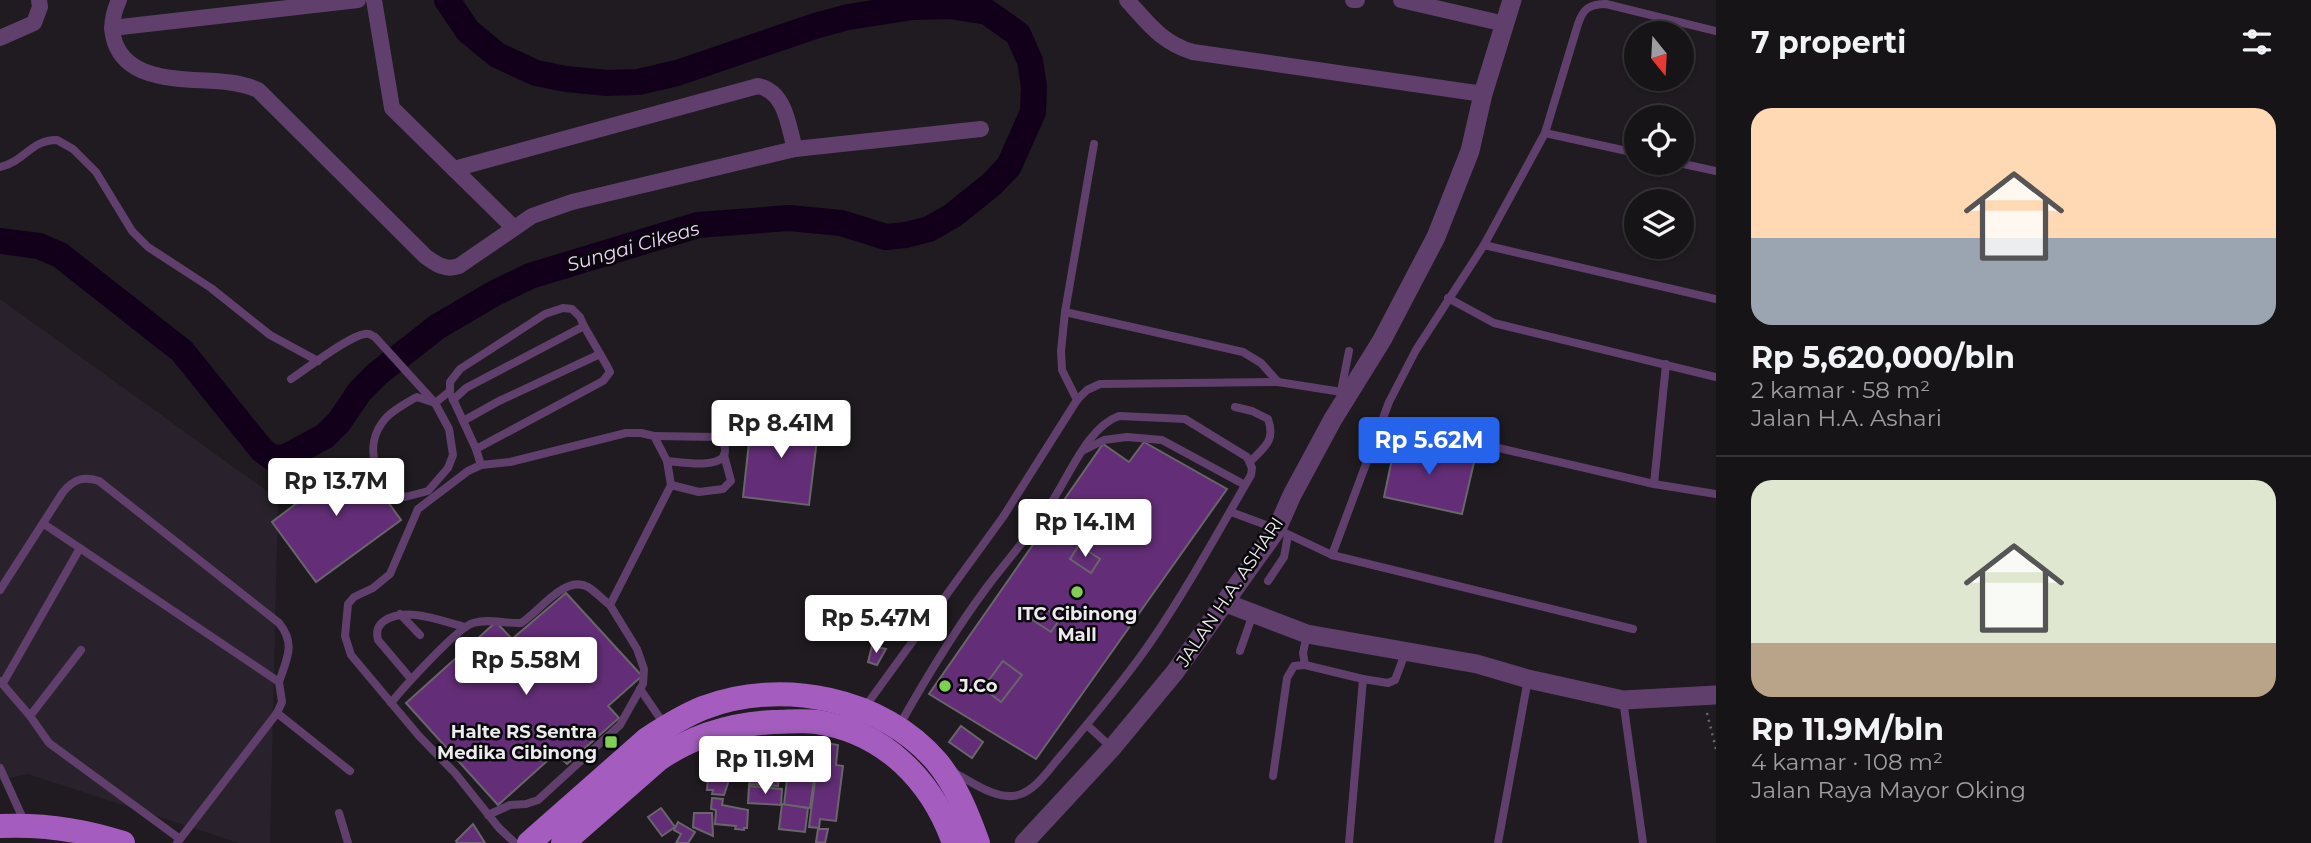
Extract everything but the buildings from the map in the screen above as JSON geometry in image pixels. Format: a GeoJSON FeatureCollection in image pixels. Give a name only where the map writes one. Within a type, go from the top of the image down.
{"type":"FeatureCollection","features":[{"type":"Feature","properties":{"kind":"main road"},"geometry":{"type":"LineString","coordinates":[[529,843],[647,739],[702,709],[758,695],[796,695],[827,699],[863,710],[895,725],[940,765],[961,801],[978,843]]}},
{"type":"Feature","properties":{"kind":"main road"},"geometry":{"type":"LineString","coordinates":[[563,843],[659,759],[676,748],[722,729],[760,723],[814,722],[855,732],[884,746],[900,759],[935,801],[954,843]]}},
{"type":"Feature","properties":{"kind":"main road"},"geometry":{"type":"LineString","coordinates":[[0,826],[26,825],[95,834],[123,843]]}},
{"type":"Feature","properties":{"kind":"street"},"geometry":{"type":"LineString","coordinates":[[0,38],[34,23],[40,7],[39,0]]}},
{"type":"Feature","properties":{"kind":"street"},"geometry":{"type":"LineString","coordinates":[[119,0],[112,29],[114,42],[121,55],[139,69],[155,75],[239,84],[258,90],[425,256],[442,267],[451,269],[532,216],[572,202],[795,149],[981,129]]}},
{"type":"Feature","properties":{"kind":"street"},"geometry":{"type":"LineString","coordinates":[[112,29],[358,0]]}},
{"type":"Feature","properties":{"kind":"street"},"geometry":{"type":"LineString","coordinates":[[374,0],[392,108],[513,227]]}},
{"type":"Feature","properties":{"kind":"street"},"geometry":{"type":"LineString","coordinates":[[1127,0],[1164,40],[1194,52],[1483,94]]}},
{"type":"Feature","properties":{"kind":"street"},"geometry":{"type":"LineString","coordinates":[[1401,0],[1505,24]]}},
{"type":"Feature","properties":{"kind":"street","name":"JALAN H.A. ASHARI"},"geometry":{"type":"LineString","coordinates":[[1024,843],[1112,748],[1175,672],[1283,532],[1292,495],[1344,392],[1382,340],[1436,237],[1470,151],[1483,94],[1512,0]]}},
{"type":"Feature","properties":{"kind":"street"},"geometry":{"type":"LineString","coordinates":[[454,169],[758,86],[770,90],[781,101],[795,149]]}},
{"type":"Feature","properties":{"kind":"street"},"geometry":{"type":"LineString","coordinates":[[1226,603],[1307,634],[1476,664],[1528,679],[1623,700],[1710,696]]}},
{"type":"Feature","properties":{"kind":"lane"},"geometry":{"type":"LineString","coordinates":[[1332,555],[1401,378],[1448,298],[1484,245],[1545,133],[1581,14],[1586,8],[1596,4],[1606,4],[1716,31]]}},
{"type":"Feature","properties":{"kind":"lane"},"geometry":{"type":"LineString","coordinates":[[1545,133],[1624,150]]}},
{"type":"Feature","properties":{"kind":"lane"},"geometry":{"type":"LineString","coordinates":[[0,167],[11,165],[39,142],[57,139],[96,172],[132,232],[148,247],[211,288],[271,335],[318,361]]}},
{"type":"Feature","properties":{"kind":"lane"},"geometry":{"type":"LineString","coordinates":[[1077,400],[1067,382],[1060,359],[1065,312],[1094,144]]}},
{"type":"Feature","properties":{"kind":"lane"},"geometry":{"type":"LineString","coordinates":[[1694,166],[1716,171]]}},
{"type":"Feature","properties":{"kind":"lane"},"geometry":{"type":"LineString","coordinates":[[1484,245],[1716,299]]}},
{"type":"Feature","properties":{"kind":"lane"},"geometry":{"type":"LineString","coordinates":[[1448,298],[1494,323],[1716,377]]}},
{"type":"Feature","properties":{"kind":"lane"},"geometry":{"type":"LineString","coordinates":[[475,449],[603,381],[610,372],[580,317],[572,309],[545,314],[460,369],[450,382],[452,395],[481,465]]}},
{"type":"Feature","properties":{"kind":"lane"},"geometry":{"type":"LineString","coordinates":[[1065,312],[1243,352],[1261,363],[1278,382]]}},
{"type":"Feature","properties":{"kind":"lane"},"geometry":{"type":"LineString","coordinates":[[418,509],[390,488],[373,461],[375,434],[386,418],[417,397],[435,403],[584,326]]}},
{"type":"Feature","properties":{"kind":"lane"},"geometry":{"type":"LineString","coordinates":[[291,379],[362,334],[368,333],[375,337],[435,403],[449,429],[453,455],[448,468],[428,491],[405,497]]}},
{"type":"Feature","properties":{"kind":"lane"},"geometry":{"type":"LineString","coordinates":[[863,710],[1003,517],[1077,400],[1087,390],[1100,384],[1278,382],[1344,392],[1349,351]]}},
{"type":"Feature","properties":{"kind":"lane"},"geometry":{"type":"LineString","coordinates":[[463,421],[499,401],[600,354]]}},
{"type":"Feature","properties":{"kind":"lane"},"geometry":{"type":"LineString","coordinates":[[1654,484],[1666,364]]}},
{"type":"Feature","properties":{"kind":"lane"},"geometry":{"type":"LineString","coordinates":[[1235,407],[1268,419],[1272,430],[1270,441],[1250,462]]}},
{"type":"Feature","properties":{"kind":"lane"},"geometry":{"type":"LineString","coordinates":[[895,725],[986,589],[1049,508],[1097,431],[1110,419],[1119,416],[1185,419],[1240,451],[1250,462],[1251,475],[1183,593],[1148,646],[1087,725],[1037,783],[1020,795],[1010,797],[1000,795],[940,765]]}},
{"type":"Feature","properties":{"kind":"lane"},"geometry":{"type":"LineString","coordinates":[[1382,421],[1654,484],[1716,494]]}},
{"type":"Feature","properties":{"kind":"lane"},"geometry":{"type":"LineString","coordinates":[[515,843],[351,655],[345,636],[348,604],[354,597],[373,588],[390,575],[418,509],[481,465],[510,462],[625,433],[720,438],[724,444],[731,481],[723,489],[699,492],[671,485]]}},
{"type":"Feature","properties":{"kind":"lane"},"geometry":{"type":"LineString","coordinates":[[610,605],[671,485],[667,461],[654,436]]}},
{"type":"Feature","properties":{"kind":"lane"},"geometry":{"type":"LineString","coordinates":[[1083,451],[1104,440],[1127,437],[1162,440],[1245,485]]}},
{"type":"Feature","properties":{"kind":"lane"},"geometry":{"type":"LineString","coordinates":[[667,461],[712,464],[724,455]]}},
{"type":"Feature","properties":{"kind":"lane"},"geometry":{"type":"LineString","coordinates":[[0,590],[63,492],[72,481],[89,478],[99,481],[279,623],[287,634],[290,647],[279,682],[282,702],[277,713],[179,841],[49,743],[1,682],[80,548]]}},
{"type":"Feature","properties":{"kind":"lane"},"geometry":{"type":"LineString","coordinates":[[1231,512],[1332,555],[1633,629]]}},
{"type":"Feature","properties":{"kind":"lane"},"geometry":{"type":"LineString","coordinates":[[44,524],[279,682]]}},
{"type":"Feature","properties":{"kind":"lane"},"geometry":{"type":"LineString","coordinates":[[1268,581],[1284,557],[1283,532]]}},
{"type":"Feature","properties":{"kind":"lane"},"geometry":{"type":"LineString","coordinates":[[391,703],[411,679],[470,623],[487,620],[521,623],[557,592],[573,586],[586,586],[610,605],[642,661],[644,679],[620,725],[538,800],[510,805],[488,815]]}},
{"type":"Feature","properties":{"kind":"lane"},"geometry":{"type":"LineString","coordinates":[[411,679],[378,640],[376,633],[379,625],[400,614],[408,614],[465,627]]}},
{"type":"Feature","properties":{"kind":"lane"},"geometry":{"type":"LineString","coordinates":[[400,614],[420,635]]}},
{"type":"Feature","properties":{"kind":"lane"},"geometry":{"type":"LineString","coordinates":[[1240,652],[1253,614]]}},
{"type":"Feature","properties":{"kind":"lane"},"geometry":{"type":"LineString","coordinates":[[1305,665],[1303,653],[1307,634]]}},
{"type":"Feature","properties":{"kind":"lane"},"geometry":{"type":"LineString","coordinates":[[30,716],[81,650]]}},
{"type":"Feature","properties":{"kind":"lane"},"geometry":{"type":"LineString","coordinates":[[1273,776],[1287,678],[1294,666],[1305,665],[1388,683],[1395,680],[1406,651]]}},
{"type":"Feature","properties":{"kind":"lane"},"geometry":{"type":"LineString","coordinates":[[1349,843],[1363,679]]}},
{"type":"Feature","properties":{"kind":"lane"},"geometry":{"type":"LineString","coordinates":[[1498,843],[1528,679]]}},
{"type":"Feature","properties":{"kind":"lane"},"geometry":{"type":"LineString","coordinates":[[640,689],[666,727]]}},
{"type":"Feature","properties":{"kind":"lane"},"geometry":{"type":"LineString","coordinates":[[1623,700],[1643,843]]}},
{"type":"Feature","properties":{"kind":"lane"},"geometry":{"type":"LineString","coordinates":[[277,713],[350,771]]}},
{"type":"Feature","properties":{"kind":"lane"},"geometry":{"type":"LineString","coordinates":[[1087,725],[1112,748]]}},
{"type":"Feature","properties":{"kind":"lane"},"geometry":{"type":"LineString","coordinates":[[0,768],[2,780],[26,825]]}},
{"type":"Feature","properties":{"kind":"lane"},"geometry":{"type":"LineString","coordinates":[[339,813],[348,843]]}},
{"type":"Feature","properties":{"kind":"path"},"geometry":{"type":"LineString","coordinates":[[1710,696],[1716,749]]}},
{"type":"Feature","properties":{"kind":"shaded area"},"geometry":{"type":"Polygon","coordinates":[[[0,299],[278,499],[270,843],[239,843],[28,774],[0,780],[0,299]]]}},
{"type":"Feature","properties":{"kind":"waterway","name":"Sungai Cikeas"},"geometry":{"type":"LineString","coordinates":[[0,241],[39,246],[60,255],[182,351],[262,450],[273,458],[286,457],[325,436],[339,422],[360,391],[377,374],[437,327],[530,276],[698,225],[789,218],[841,223],[886,237],[929,229],[952,216],[992,184],[1009,166],[1033,112],[1034,87],[1030,61],[1018,34],[987,12],[950,6],[913,7],[848,17],[677,73],[638,82],[607,83],[536,73],[497,55],[468,31],[447,0]]}},
{"type":"Feature","properties":{"kind":"place","name":"ITC Cibinong Mall"},"geometry":{"type":"Point","coordinates":[1077,592]}},
{"type":"Feature","properties":{"kind":"place","name":"J.Co"},"geometry":{"type":"Point","coordinates":[945,686]}},
{"type":"Feature","properties":{"kind":"place","name":"Halte RS Sentra Medika Cibinong"},"geometry":{"type":"Point","coordinates":[611,742]}}]}
